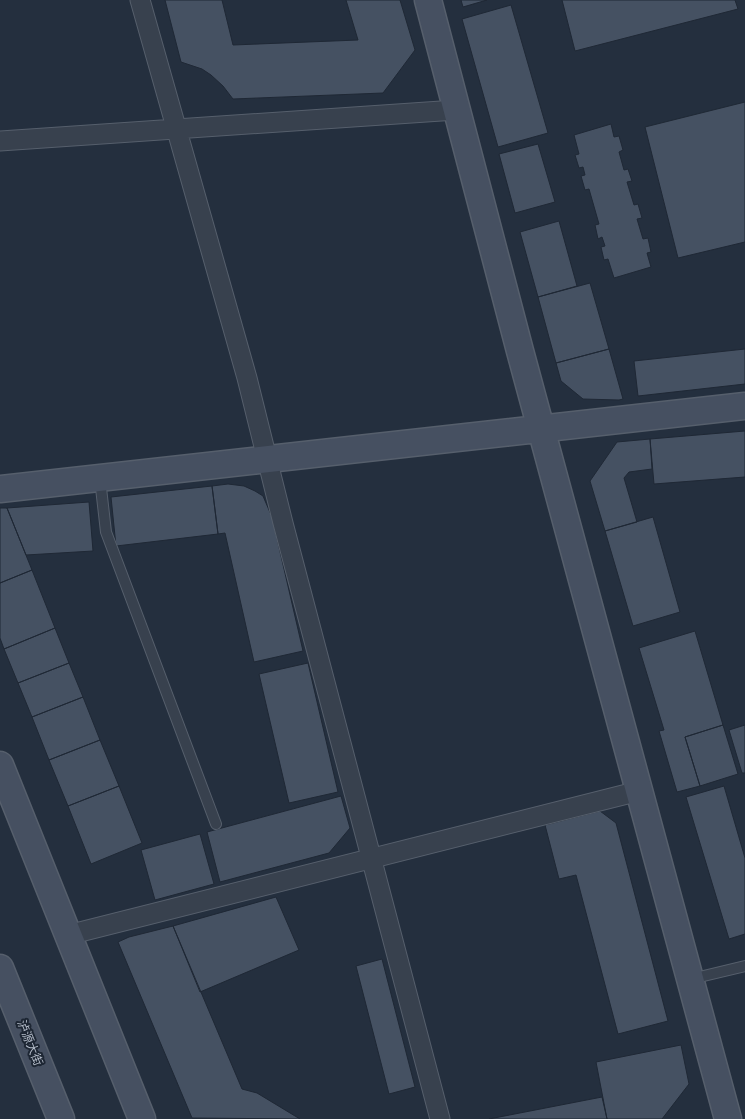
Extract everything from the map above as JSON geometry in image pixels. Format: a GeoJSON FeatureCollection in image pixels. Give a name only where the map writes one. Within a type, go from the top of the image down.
{"type":"FeatureCollection","features":[{"type":"Feature","properties":{"kind":"street"},"geometry":{"type":"LineString","coordinates":[[140,0],[244,369],[440,1119]]}},
{"type":"Feature","properties":{"kind":"street"},"geometry":{"type":"LineString","coordinates":[[428,0],[541,428],[728,1119]]}},
{"type":"Feature","properties":{"kind":"street"},"geometry":{"type":"LineString","coordinates":[[0,141],[456,110]]}},
{"type":"Feature","properties":{"kind":"street"},"geometry":{"type":"LineString","coordinates":[[0,489],[745,406]]}},
{"type":"Feature","properties":{"kind":"street"},"geometry":{"type":"LineString","coordinates":[[0,765],[142,1119]]}},
{"type":"Feature","properties":{"kind":"street"},"geometry":{"type":"LineString","coordinates":[[68,935],[639,791]]}},
{"type":"Feature","properties":{"kind":"street","name":"泸源大街"},"geometry":{"type":"LineString","coordinates":[[0,968],[61,1119]]}},
{"type":"Feature","properties":{"kind":"lane"},"geometry":{"type":"LineString","coordinates":[[100,478],[106,532],[216,824]]}},
{"type":"Feature","properties":{"kind":"lane"},"geometry":{"type":"LineString","coordinates":[[690,979],[745,966]]}},
{"type":"Feature","properties":{"kind":"building"},"geometry":{"type":"Polygon","coordinates":[[[165,0],[222,0],[233,45],[358,40],[346,0],[400,0],[415,50],[383,93],[233,99],[211,75],[202,69],[181,62],[165,0]]]}},
{"type":"Feature","properties":{"kind":"building"},"geometry":{"type":"Polygon","coordinates":[[[461,0],[487,0],[463,7],[461,0]]]}},
{"type":"Feature","properties":{"kind":"building"},"geometry":{"type":"Polygon","coordinates":[[[562,0],[735,0],[738,9],[575,51],[562,0]]]}},
{"type":"Feature","properties":{"kind":"building"},"geometry":{"type":"Polygon","coordinates":[[[511,5],[548,133],[498,147],[462,19],[511,5]]]}},
{"type":"Feature","properties":{"kind":"building"},"geometry":{"type":"Polygon","coordinates":[[[745,102],[745,242],[678,258],[645,127],[745,102]]]}},
{"type":"Feature","properties":{"kind":"building"},"geometry":{"type":"Polygon","coordinates":[[[611,124],[614,137],[619,136],[623,150],[619,152],[624,170],[628,169],[632,181],[627,182],[634,205],[638,204],[642,218],[637,219],[643,239],[648,238],[651,252],[647,253],[651,267],[614,278],[608,259],[604,260],[601,247],[605,246],[602,237],[598,239],[595,225],[599,224],[589,189],[585,190],[581,176],[585,175],[583,167],[579,168],[575,155],[579,154],[574,135],[611,124]]]}},
{"type":"Feature","properties":{"kind":"building"},"geometry":{"type":"Polygon","coordinates":[[[538,144],[555,202],[515,213],[499,154],[538,144]]]}},
{"type":"Feature","properties":{"kind":"building"},"geometry":{"type":"Polygon","coordinates":[[[559,221],[577,286],[538,297],[520,232],[559,221]]]}},
{"type":"Feature","properties":{"kind":"building"},"geometry":{"type":"Polygon","coordinates":[[[590,283],[609,349],[556,363],[538,297],[590,283]]]}},
{"type":"Feature","properties":{"kind":"building"},"geometry":{"type":"Polygon","coordinates":[[[609,349],[623,399],[583,399],[561,381],[556,363],[609,349]]]}},
{"type":"Feature","properties":{"kind":"building"},"geometry":{"type":"Polygon","coordinates":[[[745,349],[745,384],[638,396],[634,361],[745,349]]]}},
{"type":"Feature","properties":{"kind":"building"},"geometry":{"type":"Polygon","coordinates":[[[745,431],[745,477],[654,484],[650,439],[745,431]]]}},
{"type":"Feature","properties":{"kind":"building"},"geometry":{"type":"Polygon","coordinates":[[[650,439],[652,469],[629,472],[624,478],[637,522],[605,531],[590,481],[617,442],[650,439]]]}},
{"type":"Feature","properties":{"kind":"building"},"geometry":{"type":"Polygon","coordinates":[[[228,484],[244,486],[263,496],[272,517],[303,651],[254,662],[225,533],[218,534],[212,486],[228,484]]]}},
{"type":"Feature","properties":{"kind":"building"},"geometry":{"type":"Polygon","coordinates":[[[212,486],[218,534],[116,546],[111,497],[212,486]]]}},
{"type":"Feature","properties":{"kind":"building"},"geometry":{"type":"Polygon","coordinates":[[[89,502],[93,551],[26,555],[7,508],[89,502]]]}},
{"type":"Feature","properties":{"kind":"building"},"geometry":{"type":"Polygon","coordinates":[[[0,508],[7,508],[32,570],[0,583],[0,508]]]}},
{"type":"Feature","properties":{"kind":"building"},"geometry":{"type":"Polygon","coordinates":[[[653,517],[680,612],[633,626],[605,531],[653,517]]]}},
{"type":"Feature","properties":{"kind":"building"},"geometry":{"type":"Polygon","coordinates":[[[32,570],[55,628],[4,649],[0,638],[0,583],[32,570]]]}},
{"type":"Feature","properties":{"kind":"building"},"geometry":{"type":"Polygon","coordinates":[[[55,628],[69,663],[18,683],[4,649],[55,628]]]}},
{"type":"Feature","properties":{"kind":"building"},"geometry":{"type":"Polygon","coordinates":[[[695,631],[723,725],[685,737],[700,786],[677,792],[659,731],[664,730],[639,648],[695,631]]]}},
{"type":"Feature","properties":{"kind":"building"},"geometry":{"type":"Polygon","coordinates":[[[69,663],[83,697],[32,717],[18,683],[69,663]]]}},
{"type":"Feature","properties":{"kind":"building"},"geometry":{"type":"Polygon","coordinates":[[[308,663],[338,792],[289,803],[259,674],[308,663]]]}},
{"type":"Feature","properties":{"kind":"building"},"geometry":{"type":"Polygon","coordinates":[[[83,697],[100,740],[49,760],[32,717],[83,697]]]}},
{"type":"Feature","properties":{"kind":"building"},"geometry":{"type":"Polygon","coordinates":[[[723,725],[738,774],[700,786],[685,737],[723,725]]]}},
{"type":"Feature","properties":{"kind":"building"},"geometry":{"type":"Polygon","coordinates":[[[745,725],[745,773],[742,773],[729,730],[745,725]]]}},
{"type":"Feature","properties":{"kind":"building"},"geometry":{"type":"Polygon","coordinates":[[[100,740],[119,786],[68,806],[49,760],[100,740]]]}},
{"type":"Feature","properties":{"kind":"building"},"geometry":{"type":"Polygon","coordinates":[[[119,786],[142,843],[91,864],[68,806],[119,786]]]}},
{"type":"Feature","properties":{"kind":"building"},"geometry":{"type":"Polygon","coordinates":[[[724,786],[745,858],[745,934],[729,939],[686,797],[724,786]]]}},
{"type":"Feature","properties":{"kind":"building"},"geometry":{"type":"Polygon","coordinates":[[[341,796],[350,828],[329,853],[220,882],[207,832],[341,796]]]}},
{"type":"Feature","properties":{"kind":"building"},"geometry":{"type":"Polygon","coordinates":[[[600,811],[616,823],[668,1021],[618,1034],[576,875],[559,879],[545,825],[600,811]]]}},
{"type":"Feature","properties":{"kind":"building"},"geometry":{"type":"Polygon","coordinates":[[[200,834],[214,884],[155,900],[141,850],[200,834]]]}},
{"type":"Feature","properties":{"kind":"building"},"geometry":{"type":"Polygon","coordinates":[[[276,897],[299,950],[200,992],[173,926],[276,897]]]}},
{"type":"Feature","properties":{"kind":"building"},"geometry":{"type":"Polygon","coordinates":[[[173,926],[242,1089],[257,1093],[300,1119],[192,1118],[118,942],[129,937],[173,926]]]}},
{"type":"Feature","properties":{"kind":"building"},"geometry":{"type":"Polygon","coordinates":[[[382,959],[415,1087],[389,1094],[356,966],[382,959]]]}},
{"type":"Feature","properties":{"kind":"building"},"geometry":{"type":"Polygon","coordinates":[[[681,1045],[689,1084],[662,1119],[607,1119],[596,1062],[681,1045]]]}},
{"type":"Feature","properties":{"kind":"building"},"geometry":{"type":"Polygon","coordinates":[[[602,1097],[607,1119],[489,1119],[602,1097]]]}}]}
